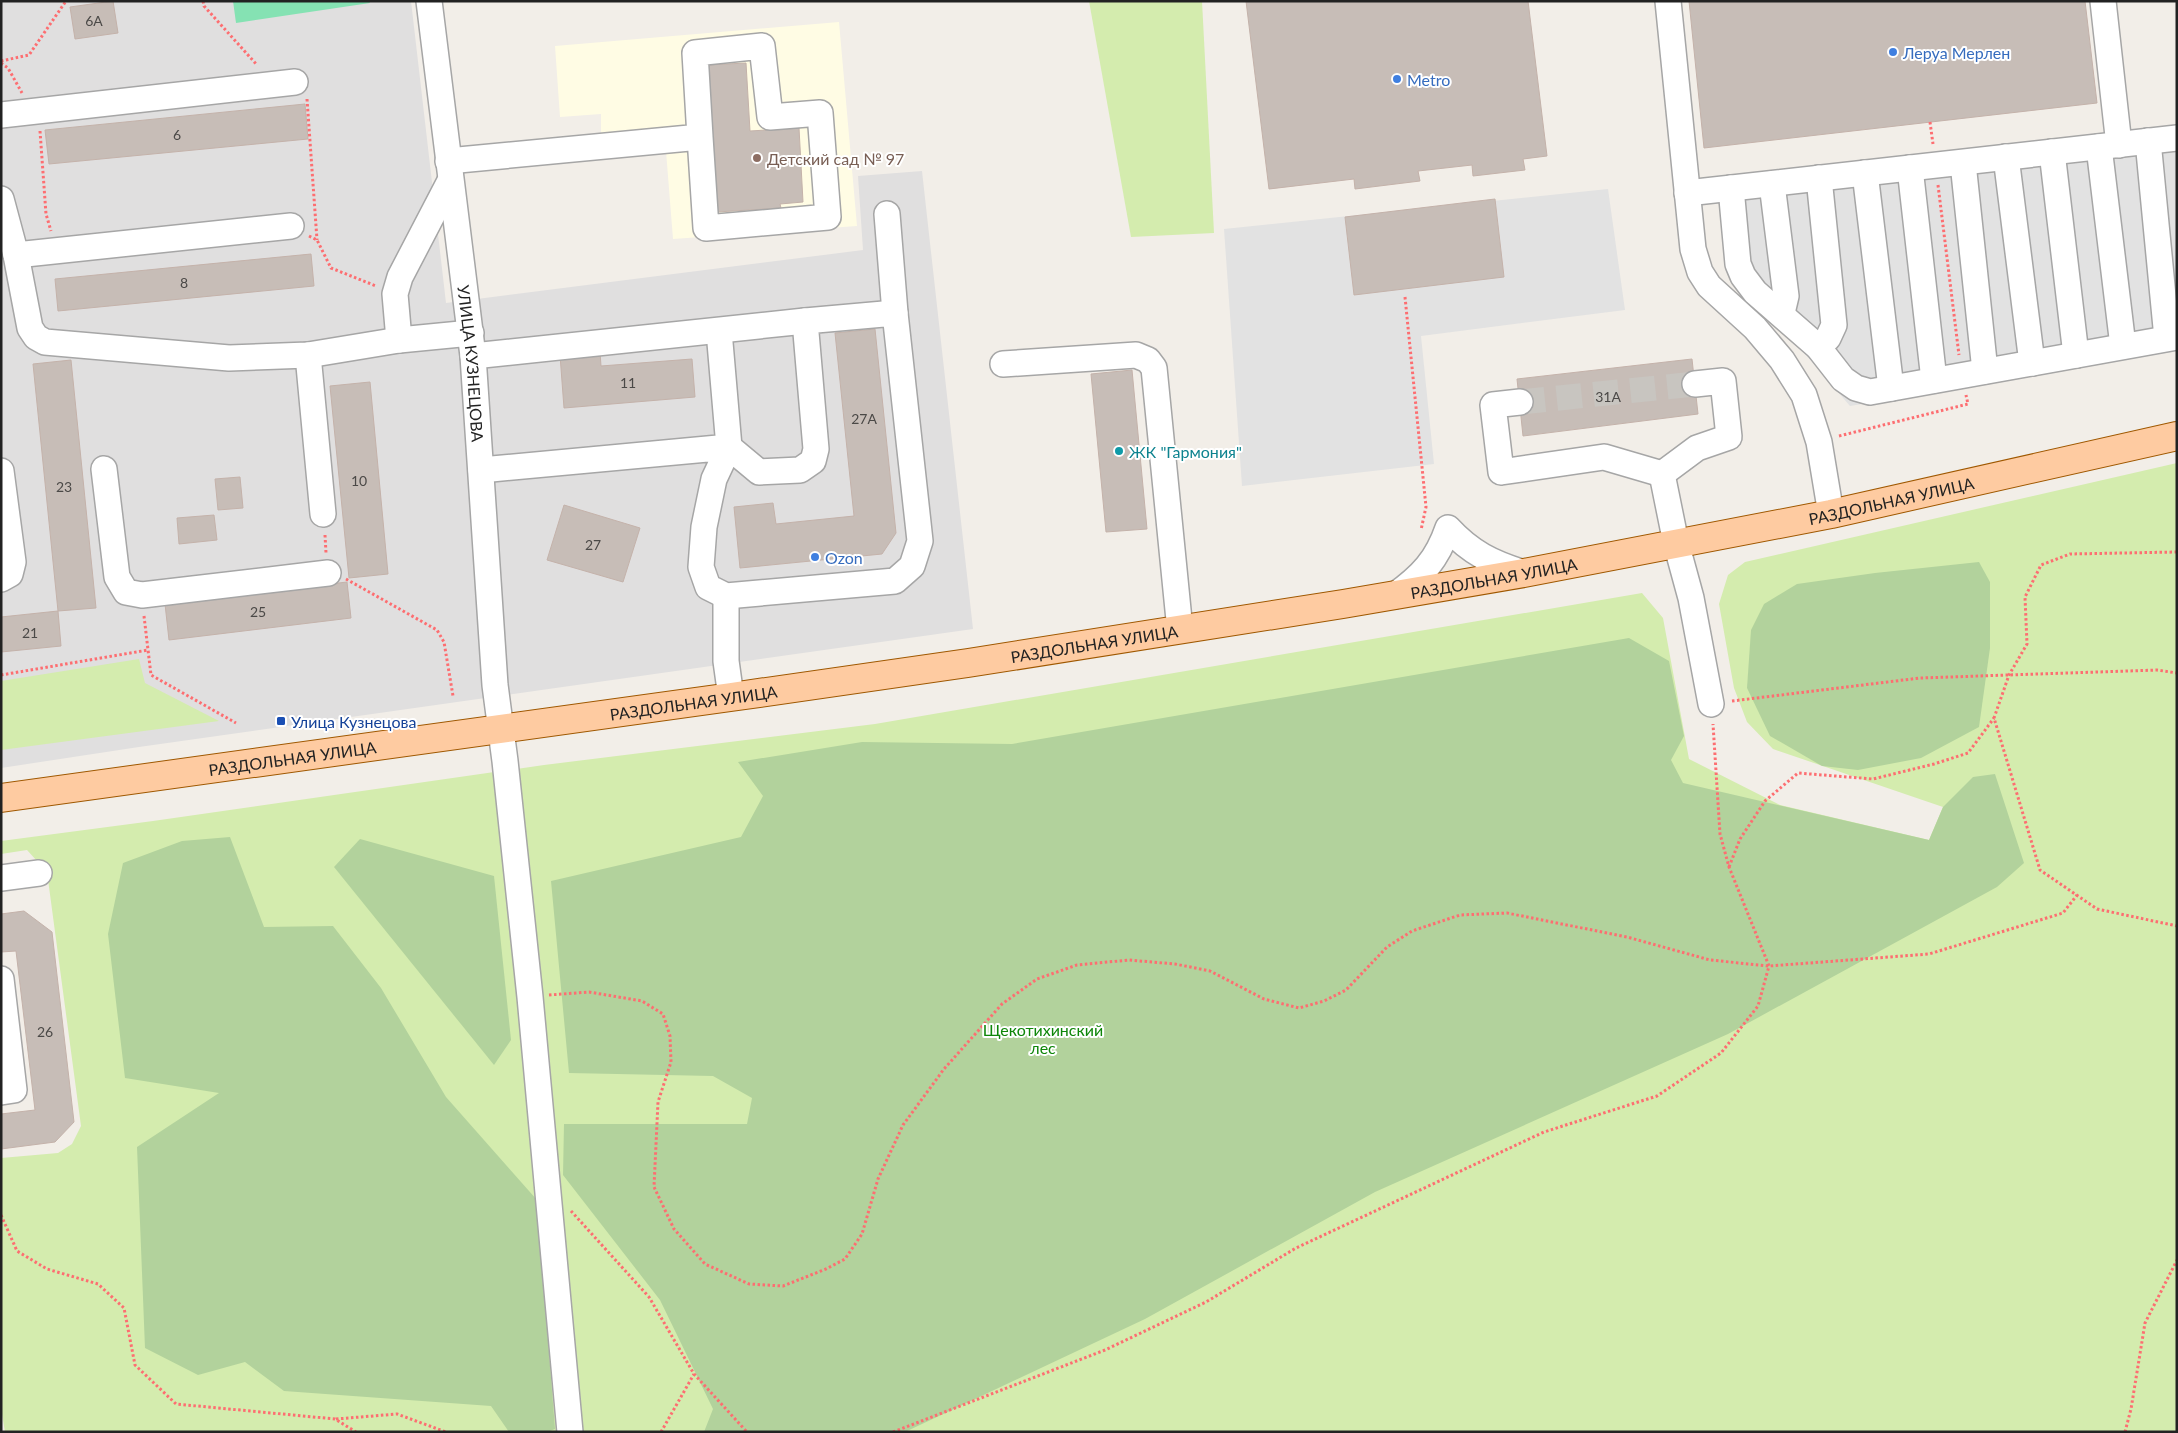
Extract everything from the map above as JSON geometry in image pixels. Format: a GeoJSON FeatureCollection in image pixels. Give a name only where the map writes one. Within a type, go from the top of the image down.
{"type":"FeatureCollection","features":[{"type":"Feature","properties":{"kind":"main road","name":"РАЗДОЛЬНАЯ УЛИЦА"},"geometry":{"type":"LineString","coordinates":[[1,798],[731,697],[1394,596],[1831,514],[2177,436]]}},
{"type":"Feature","properties":{"kind":"street","name":"УЛИЦА КУЗНЕЦОВА"},"geometry":{"type":"LineString","coordinates":[[429,1],[472,345],[495,685],[530,997],[570,1432]]}},
{"type":"Feature","properties":{"kind":"street"},"geometry":{"type":"LineString","coordinates":[[1668,1],[1693,249],[1700,272],[1708,286],[1755,328],[1777,354],[1804,395],[1819,442],[1831,514]]}},
{"type":"Feature","properties":{"kind":"street"},"geometry":{"type":"LineString","coordinates":[[2103,1],[2109,146],[2123,346]]}},
{"type":"Feature","properties":{"kind":"street"},"geometry":{"type":"LineString","coordinates":[[762,46],[770,117],[820,113],[828,217],[706,228],[700,137],[694,53],[762,46]]}},
{"type":"Feature","properties":{"kind":"street"},"geometry":{"type":"LineString","coordinates":[[1,115],[285,83]]}},
{"type":"Feature","properties":{"kind":"street"},"geometry":{"type":"LineString","coordinates":[[399,340],[395,294],[400,277],[449,170],[700,137]]}},
{"type":"Feature","properties":{"kind":"street"},"geometry":{"type":"LineString","coordinates":[[1687,193],[2177,138]]}},
{"type":"Feature","properties":{"kind":"street"},"geometry":{"type":"LineString","coordinates":[[1731,188],[1738,264],[1743,276],[1755,292],[1782,313],[1818,347],[1844,379],[1856,388],[1870,392],[2172,338],[2148,141]]}},
{"type":"Feature","properties":{"kind":"street"},"geometry":{"type":"LineString","coordinates":[[2052,152],[2076,355]]}},
{"type":"Feature","properties":{"kind":"street"},"geometry":{"type":"LineString","coordinates":[[2006,157],[2032,362]]}},
{"type":"Feature","properties":{"kind":"street"},"geometry":{"type":"LineString","coordinates":[[1963,162],[1985,371]]}},
{"type":"Feature","properties":{"kind":"street"},"geometry":{"type":"LineString","coordinates":[[1910,168],[1934,380]]}},
{"type":"Feature","properties":{"kind":"street"},"geometry":{"type":"LineString","coordinates":[[1865,174],[1891,388]]}},
{"type":"Feature","properties":{"kind":"street"},"geometry":{"type":"LineString","coordinates":[[1818,347],[1828,338],[1834,325],[1819,178]]}},
{"type":"Feature","properties":{"kind":"street"},"geometry":{"type":"LineString","coordinates":[[1772,184],[1786,296],[1782,313]]}},
{"type":"Feature","properties":{"kind":"street"},"geometry":{"type":"LineString","coordinates":[[1,199],[16,255],[30,328],[36,337],[45,342],[229,358],[308,355],[399,340],[472,345],[719,331],[895,313]]}},
{"type":"Feature","properties":{"kind":"street"},"geometry":{"type":"LineString","coordinates":[[719,331],[729,447],[714,479],[704,527],[701,567],[708,587],[726,596],[895,581],[912,566],[920,541],[895,313],[887,214]]}},
{"type":"Feature","properties":{"kind":"street"},"geometry":{"type":"LineString","coordinates":[[16,255],[291,226]]}},
{"type":"Feature","properties":{"kind":"street"},"geometry":{"type":"LineString","coordinates":[[480,470],[729,447],[759,472],[800,470],[813,461],[816,449],[806,321]]}},
{"type":"Feature","properties":{"kind":"street"},"geometry":{"type":"LineString","coordinates":[[308,355],[323,514]]}},
{"type":"Feature","properties":{"kind":"street"},"geometry":{"type":"LineString","coordinates":[[1004,364],[1136,355],[1148,360],[1154,368],[1180,630]]}},
{"type":"Feature","properties":{"kind":"street"},"geometry":{"type":"LineString","coordinates":[[1662,474],[1697,448],[1729,437],[1723,381],[1695,384]]}},
{"type":"Feature","properties":{"kind":"street"},"geometry":{"type":"LineString","coordinates":[[1520,402],[1493,404],[1501,472],[1604,457],[1662,474]]}},
{"type":"Feature","properties":{"kind":"street"},"geometry":{"type":"LineString","coordinates":[[104,469],[117,577],[126,592],[142,595],[328,572]]}},
{"type":"Feature","properties":{"kind":"street"},"geometry":{"type":"LineString","coordinates":[[1,471],[12,562],[10,574],[1,579]]}},
{"type":"Feature","properties":{"kind":"street"},"geometry":{"type":"LineString","coordinates":[[1662,474],[1676,543],[1691,598],[1711,704]]}},
{"type":"Feature","properties":{"kind":"street"},"geometry":{"type":"LineString","coordinates":[[1394,596],[1414,582],[1431,563],[1441,547],[1448,528],[1463,544],[1482,556],[1524,573]]}},
{"type":"Feature","properties":{"kind":"street"},"geometry":{"type":"LineString","coordinates":[[726,596],[726,661],[731,697]]}},
{"type":"Feature","properties":{"kind":"street"},"geometry":{"type":"LineString","coordinates":[[1,878],[39,873]]}},
{"type":"Feature","properties":{"kind":"street"},"geometry":{"type":"LineString","coordinates":[[1,979],[14,1090],[1,1092]]}},
{"type":"Feature","properties":{"kind":"path"},"geometry":{"type":"LineString","coordinates":[[1,62],[29,55],[66,1]]}},
{"type":"Feature","properties":{"kind":"path"},"geometry":{"type":"LineString","coordinates":[[203,1],[204,6],[285,83],[307,95],[317,240],[331,268],[395,294]]}},
{"type":"Feature","properties":{"kind":"path"},"geometry":{"type":"LineString","coordinates":[[1,62],[8,68],[39,118],[46,214],[57,250]]}},
{"type":"Feature","properties":{"kind":"path"},"geometry":{"type":"LineString","coordinates":[[291,226],[317,240]]}},
{"type":"Feature","properties":{"kind":"path"},"geometry":{"type":"LineString","coordinates":[[1405,297],[1426,507],[1421,530]]}},
{"type":"Feature","properties":{"kind":"path"},"geometry":{"type":"LineString","coordinates":[[323,514],[328,572],[346,578],[437,630],[444,642],[453,696]]}},
{"type":"Feature","properties":{"kind":"path"},"geometry":{"type":"LineString","coordinates":[[1729,867],[1740,839],[1765,801],[1798,772],[1873,779],[1934,764],[1968,753],[1994,718],[2009,675],[2026,644],[2024,597],[2041,565],[2070,554],[2177,552]]}},
{"type":"Feature","properties":{"kind":"path"},"geometry":{"type":"LineString","coordinates":[[142,595],[151,674],[236,723]]}},
{"type":"Feature","properties":{"kind":"path"},"geometry":{"type":"LineString","coordinates":[[1,675],[148,650]]}},
{"type":"Feature","properties":{"kind":"path"},"geometry":{"type":"LineString","coordinates":[[892,1432],[1104,1350],[1206,1302],[1296,1248],[1544,1132],[1657,1096],[1721,1052],[1758,1006],[1769,966],[1729,867],[1720,834],[1711,704],[1920,678],[2157,670],[2177,673]]}},
{"type":"Feature","properties":{"kind":"path"},"geometry":{"type":"LineString","coordinates":[[1994,718],[2040,870],[2097,909],[2177,926]]}},
{"type":"Feature","properties":{"kind":"path"},"geometry":{"type":"LineString","coordinates":[[530,997],[588,992],[642,1001],[663,1014],[670,1036],[671,1062],[658,1102],[654,1187],[674,1229],[705,1264],[750,1284],[783,1286],[826,1270],[845,1259],[862,1234],[878,1179],[903,1124],[944,1069],[1002,1004],[1037,978],[1077,965],[1129,960],[1175,964],[1210,971],[1264,999],[1299,1008],[1324,1001],[1346,990],[1387,947],[1412,931],[1460,915],[1506,913],[1627,936],[1710,960],[1769,966],[1929,954],[2063,913],[2077,895]]}},
{"type":"Feature","properties":{"kind":"path"},"geometry":{"type":"LineString","coordinates":[[547,1184],[649,1297],[694,1374],[747,1432]]}},
{"type":"Feature","properties":{"kind":"path"},"geometry":{"type":"LineString","coordinates":[[1,1215],[17,1251],[47,1269],[98,1284],[124,1308],[135,1366],[176,1404],[335,1419],[397,1414],[446,1432]]}},
{"type":"Feature","properties":{"kind":"path"},"geometry":{"type":"LineString","coordinates":[[2125,1432],[2131,1409],[2144,1323],[2177,1260]]}},
{"type":"Feature","properties":{"kind":"path"},"geometry":{"type":"LineString","coordinates":[[661,1432],[694,1374]]}},
{"type":"Feature","properties":{"kind":"path"},"geometry":{"type":"LineString","coordinates":[[335,1419],[356,1430],[356,1432]]}},
{"type":"Feature","properties":{"kind":"shaded area"},"geometry":{"type":"Polygon","coordinates":[[[1,1],[411,1],[446,303],[863,250],[858,176],[922,171],[973,629],[1,768],[1,1]]]}},
{"type":"Feature","properties":{"kind":"shaded area"},"geometry":{"type":"Polygon","coordinates":[[[839,22],[857,226],[673,239],[666,151],[601,155],[601,114],[560,117],[555,46],[839,22]]]}},
{"type":"Feature","properties":{"kind":"shaded area"},"geometry":{"type":"Polygon","coordinates":[[[2177,144],[2177,351],[1850,406],[1806,355],[1765,318],[1732,275],[1721,197],[2177,144]]]}},
{"type":"Feature","properties":{"kind":"shaded area"},"geometry":{"type":"Polygon","coordinates":[[[1608,189],[1625,310],[1421,336],[1434,464],[1242,486],[1224,229],[1608,189]]]}},
{"type":"Feature","properties":{"kind":"green space"},"geometry":{"type":"Polygon","coordinates":[[[233,1],[369,1],[370,3],[236,23],[233,1]]]}},
{"type":"Feature","properties":{"kind":"green space"},"geometry":{"type":"Polygon","coordinates":[[[1089,1],[1202,1],[1214,233],[1131,237],[1089,1]]]}},
{"type":"Feature","properties":{"kind":"green space"},"geometry":{"type":"Polygon","coordinates":[[[2177,463],[2177,1432],[5,1432],[1,1408],[1,1158],[58,1153],[72,1144],[81,1126],[47,872],[27,850],[1,854],[1,841],[544,765],[875,724],[1642,593],[1663,618],[1689,759],[1780,805],[1929,840],[1943,807],[1773,749],[1747,722],[1734,688],[1719,604],[1728,575],[1745,562],[2177,463]]]}},
{"type":"Feature","properties":{"kind":"green space"},"geometry":{"type":"Polygon","coordinates":[[[1979,562],[1990,582],[1990,648],[1979,727],[1921,758],[1858,770],[1822,766],[1770,736],[1747,688],[1751,630],[1764,604],[1797,584],[1875,573],[1979,562]]]}},
{"type":"Feature","properties":{"kind":"green space","name":"Щекотихинский лес"},"geometry":{"type":"Polygon","coordinates":[[[1629,638],[1669,661],[1684,736],[1671,760],[1683,783],[1929,840],[1943,807],[1973,777],[1995,774],[2024,863],[1997,887],[1728,1034],[1375,1192],[1145,1319],[905,1432],[704,1432],[713,1409],[660,1300],[563,1175],[564,1124],[747,1124],[752,1098],[713,1076],[569,1073],[551,881],[741,837],[763,796],[738,762],[862,742],[1012,744],[1629,638]]]}},
{"type":"Feature","properties":{"kind":"green space"},"geometry":{"type":"Polygon","coordinates":[[[139,659],[145,683],[219,721],[1,750],[1,681],[139,659]]]}},
{"type":"Feature","properties":{"kind":"green space"},"geometry":{"type":"Polygon","coordinates":[[[230,837],[264,927],[333,926],[381,988],[446,1097],[537,1200],[555,1429],[547,1432],[509,1432],[491,1406],[284,1391],[245,1362],[198,1375],[145,1348],[137,1147],[219,1093],[125,1078],[108,934],[123,863],[182,841],[230,837]]]}},
{"type":"Feature","properties":{"kind":"green space"},"geometry":{"type":"Polygon","coordinates":[[[360,839],[494,876],[511,1040],[494,1065],[334,867],[360,839]]]}},
{"type":"Feature","properties":{"kind":"building"},"geometry":{"type":"Polygon","coordinates":[[[113,1],[118,33],[75,39],[70,7],[113,1]]]}},
{"type":"Feature","properties":{"kind":"building","name":"Metro"},"geometry":{"type":"Polygon","coordinates":[[[1246,1],[1528,1],[1547,156],[1523,159],[1525,170],[1473,176],[1472,165],[1418,171],[1420,181],[1355,189],[1354,179],[1269,189],[1246,1]]]}},
{"type":"Feature","properties":{"kind":"building","name":"Леруа Мерлен"},"geometry":{"type":"Polygon","coordinates":[[[1689,1],[2085,1],[2097,103],[1704,148],[1689,1]]]}},
{"type":"Feature","properties":{"kind":"building"},"geometry":{"type":"Polygon","coordinates":[[[746,63],[750,131],[799,128],[803,202],[780,204],[781,208],[717,212],[708,65],[746,63]]]}},
{"type":"Feature","properties":{"kind":"building"},"geometry":{"type":"Polygon","coordinates":[[[305,104],[308,139],[49,164],[45,130],[305,104]]]}},
{"type":"Feature","properties":{"kind":"building"},"geometry":{"type":"Polygon","coordinates":[[[1495,199],[1504,277],[1354,295],[1345,217],[1495,199]]]}},
{"type":"Feature","properties":{"kind":"building"},"geometry":{"type":"Polygon","coordinates":[[[311,254],[314,286],[58,311],[55,279],[311,254]]]}},
{"type":"Feature","properties":{"kind":"building"},"geometry":{"type":"Polygon","coordinates":[[[875,329],[896,533],[882,554],[740,568],[734,507],[773,503],[776,524],[854,516],[835,333],[875,329]]]}},
{"type":"Feature","properties":{"kind":"building"},"geometry":{"type":"Polygon","coordinates":[[[600,352],[601,366],[692,359],[695,397],[564,408],[560,355],[600,352]]]}},
{"type":"Feature","properties":{"kind":"building"},"geometry":{"type":"Polygon","coordinates":[[[1692,359],[1698,414],[1523,436],[1517,379],[1692,359]]]}},
{"type":"Feature","properties":{"kind":"building"},"geometry":{"type":"Polygon","coordinates":[[[71,360],[96,608],[58,611],[33,364],[71,360]]]}},
{"type":"Feature","properties":{"kind":"building","name":"ЖК \"Гармония\""},"geometry":{"type":"Polygon","coordinates":[[[1132,370],[1147,529],[1106,532],[1091,374],[1132,370]]]}},
{"type":"Feature","properties":{"kind":"building"},"geometry":{"type":"Polygon","coordinates":[[[370,382],[388,574],[349,578],[330,386],[370,382]]]}},
{"type":"Feature","properties":{"kind":"building"},"geometry":{"type":"Polygon","coordinates":[[[240,477],[243,508],[218,510],[215,479],[240,477]]]}},
{"type":"Feature","properties":{"kind":"building"},"geometry":{"type":"Polygon","coordinates":[[[564,505],[640,528],[623,582],[547,560],[564,505]]]}},
{"type":"Feature","properties":{"kind":"building"},"geometry":{"type":"Polygon","coordinates":[[[214,515],[217,540],[179,544],[177,518],[214,515]]]}},
{"type":"Feature","properties":{"kind":"building"},"geometry":{"type":"Polygon","coordinates":[[[347,582],[351,618],[169,640],[165,604],[347,582]]]}},
{"type":"Feature","properties":{"kind":"building"},"geometry":{"type":"Polygon","coordinates":[[[58,611],[61,646],[1,652],[1,617],[58,611]]]}},
{"type":"Feature","properties":{"kind":"building"},"geometry":{"type":"Polygon","coordinates":[[[24,911],[52,932],[74,1122],[55,1142],[1,1149],[1,1114],[35,1110],[16,951],[1,952],[1,914],[24,911]]]}},
{"type":"Feature","properties":{"kind":"tunnel"},"geometry":{"type":"LineString","coordinates":[[1520,402],[1695,384]]}},
{"type":"Feature","properties":{"kind":"place","name":"Леруа Мерлен"},"geometry":{"type":"Point","coordinates":[1893,52]}},
{"type":"Feature","properties":{"kind":"place","name":"Metro"},"geometry":{"type":"Point","coordinates":[1397,79]}},
{"type":"Feature","properties":{"kind":"place","name":"Детский сад № 97"},"geometry":{"type":"Point","coordinates":[757,158]}},
{"type":"Feature","properties":{"kind":"place","name":"ЖК \"Гармония\""},"geometry":{"type":"Point","coordinates":[1119,451]}},
{"type":"Feature","properties":{"kind":"place","name":"Ozon"},"geometry":{"type":"Point","coordinates":[815,557]}},
{"type":"Feature","properties":{"kind":"place","name":"Улица Кузнецова"},"geometry":{"type":"Point","coordinates":[281,721]}}]}
